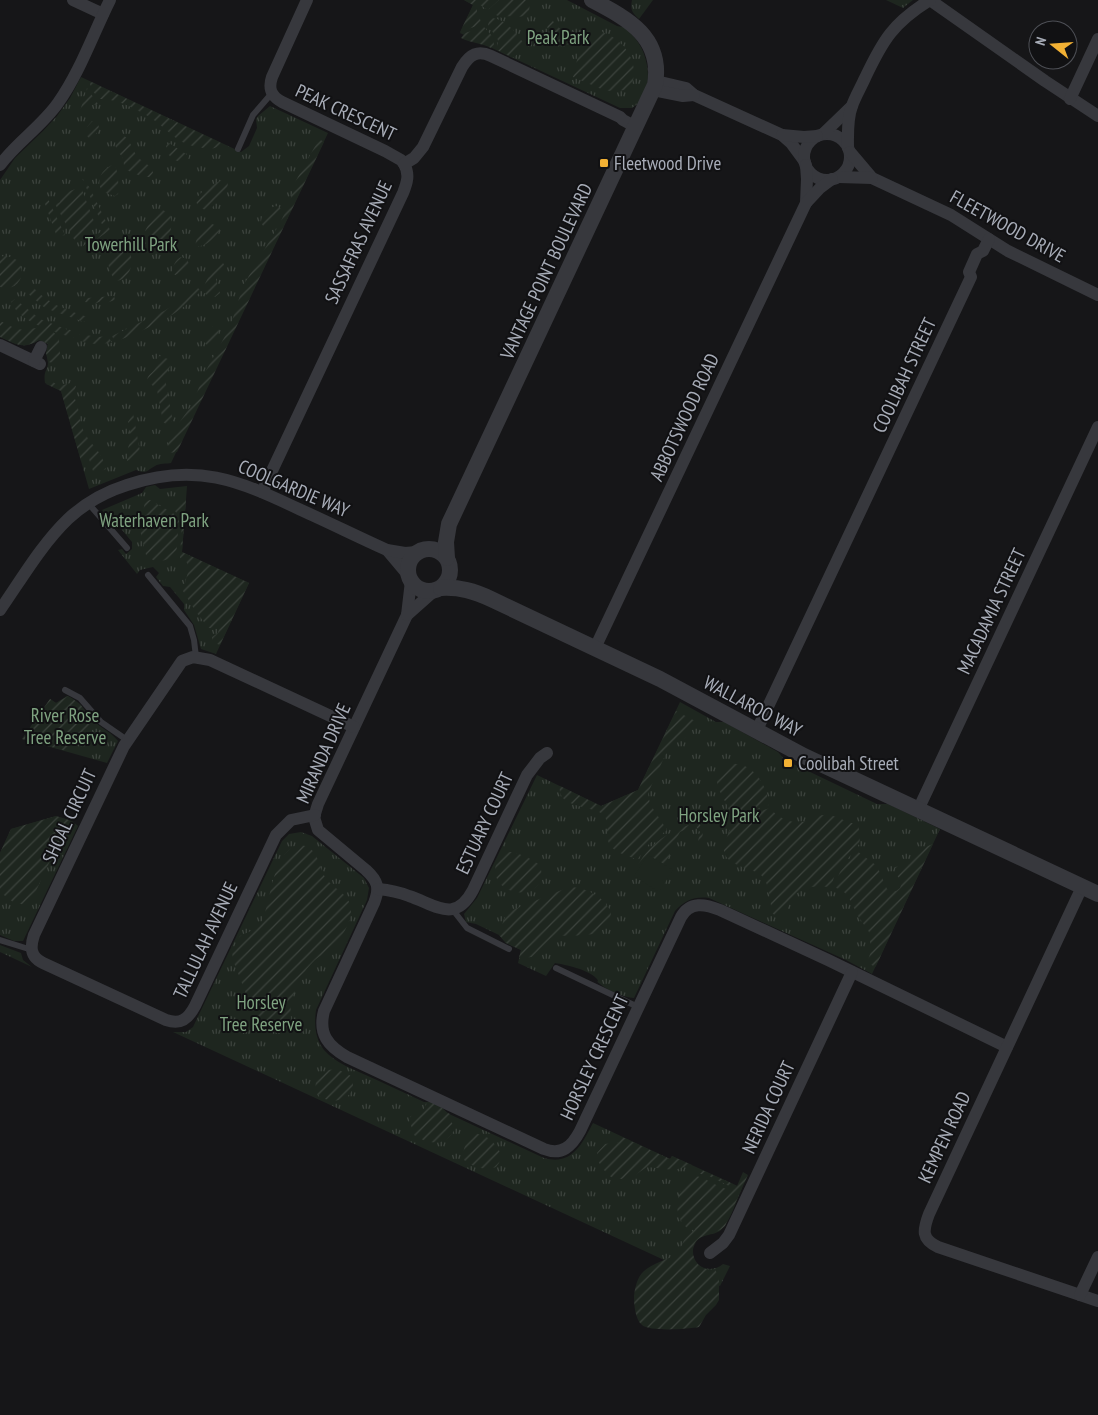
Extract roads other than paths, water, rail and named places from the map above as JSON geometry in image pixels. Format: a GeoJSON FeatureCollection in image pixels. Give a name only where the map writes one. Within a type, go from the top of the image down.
{"type":"FeatureCollection","features":[{"type":"Feature","properties":{"kind":"street"},"geometry":{"type":"LineString","coordinates":[[73,0],[103,14]]}},
{"type":"Feature","properties":{"kind":"street"},"geometry":{"type":"LineString","coordinates":[[0,165],[10,152],[41,124],[57,104],[73,77],[110,0]]}},
{"type":"Feature","properties":{"kind":"street","name":"PEAK CRESCENT"},"geometry":{"type":"LineString","coordinates":[[307,0],[272,77],[270,86],[272,94],[282,102],[396,156],[404,164]]}},
{"type":"Feature","properties":{"kind":"street"},"geometry":{"type":"LineString","coordinates":[[592,0],[628,20],[641,32],[654,57],[654,86],[686,88],[694,95],[782,135],[791,143],[812,174],[818,178],[836,178],[848,166],[849,119],[852,106],[879,49],[907,15],[930,0],[1070,99],[1098,116]]}},
{"type":"Feature","properties":{"kind":"street"},"geometry":{"type":"LineString","coordinates":[[1070,99],[1098,39]]}},
{"type":"Feature","properties":{"kind":"street","name":"SASSAFRAS AVENUE"},"geometry":{"type":"LineString","coordinates":[[262,492],[403,193],[408,178],[407,168],[404,164],[414,158],[423,147],[466,60],[475,54],[486,54],[620,116],[625,116],[637,125]]}},
{"type":"Feature","properties":{"kind":"street","name":"VANTAGE POINT BOULEVARD"},"geometry":{"type":"LineString","coordinates":[[448,562],[446,542],[449,524],[654,86]]}},
{"type":"Feature","properties":{"kind":"street"},"geometry":{"type":"LineString","coordinates":[[805,163],[806,147],[810,142],[834,125],[852,106]]}},
{"type":"Feature","properties":{"kind":"street"},"geometry":{"type":"LineString","coordinates":[[782,135],[804,137],[832,134],[844,140],[849,150]]}},
{"type":"Feature","properties":{"kind":"street","name":"FLEETWOOD DRIVE"},"geometry":{"type":"LineString","coordinates":[[849,150],[872,178]]}},
{"type":"Feature","properties":{"kind":"street","name":"ABBOTSWOOD ROAD"},"geometry":{"type":"LineString","coordinates":[[805,163],[807,179],[806,203]]}},
{"type":"Feature","properties":{"kind":"street","name":"FLEETWOOD DRIVE"},"geometry":{"type":"LineString","coordinates":[[836,178],[872,178],[951,215],[1008,251],[1098,295]]}},
{"type":"Feature","properties":{"kind":"street","name":"ABBOTSWOOD ROAD"},"geometry":{"type":"LineString","coordinates":[[595,648],[806,203],[820,188],[836,178]]}},
{"type":"Feature","properties":{"kind":"street","name":"COOLIBAH STREET"},"geometry":{"type":"LineString","coordinates":[[756,732],[971,278],[969,272],[977,254],[983,252],[989,240]]}},
{"type":"Feature","properties":{"kind":"street"},"geometry":{"type":"LineString","coordinates":[[0,345],[37,363],[41,347]]}},
{"type":"Feature","properties":{"kind":"street","name":"MACADAMIA STREET"},"geometry":{"type":"LineString","coordinates":[[918,810],[1098,428]]}},
{"type":"Feature","properties":{"kind":"street","name":"COOLGARDIE WAY"},"geometry":{"type":"LineString","coordinates":[[0,610],[58,530],[74,514],[88,503],[108,493],[135,482],[160,476],[183,474],[223,478],[262,492],[387,550],[405,552],[420,550]]}},
{"type":"Feature","properties":{"kind":"street","name":"VANTAGE POINT BOULEVARD"},"geometry":{"type":"LineString","coordinates":[[420,550],[449,524]]}},
{"type":"Feature","properties":{"kind":"street","name":"COOLGARDIE WAY"},"geometry":{"type":"LineString","coordinates":[[387,550],[398,561],[409,578]]}},
{"type":"Feature","properties":{"kind":"street"},"geometry":{"type":"LineString","coordinates":[[420,550],[436,550],[448,562],[448,578],[437,589],[421,590],[409,578],[409,562],[420,550]]}},
{"type":"Feature","properties":{"kind":"street","name":"WALLAROO WAY"},"geometry":{"type":"LineString","coordinates":[[448,562],[459,579],[472,590]]}},
{"type":"Feature","properties":{"kind":"street","name":"MIRANDA DRIVE"},"geometry":{"type":"LineString","coordinates":[[378,889],[374,877],[318,830],[315,819],[354,727],[407,615],[409,578]]}},
{"type":"Feature","properties":{"kind":"street","name":"WALLAROO WAY"},"geometry":{"type":"LineString","coordinates":[[437,589],[461,588],[472,590],[680,689],[756,732],[1098,894]]}},
{"type":"Feature","properties":{"kind":"street","name":"MIRANDA DRIVE"},"geometry":{"type":"LineString","coordinates":[[407,615],[437,589]]}},
{"type":"Feature","properties":{"kind":"street"},"geometry":{"type":"LineString","coordinates":[[196,657],[218,664],[354,727]]}},
{"type":"Feature","properties":{"kind":"street","name":"SHOAL CIRCUIT"},"geometry":{"type":"LineString","coordinates":[[32,950],[34,935],[128,740],[178,666],[187,658],[196,657]]}},
{"type":"Feature","properties":{"kind":"street","name":"ESTUARY COURT"},"geometry":{"type":"LineString","coordinates":[[453,910],[464,903],[469,897],[527,774],[547,752]]}},
{"type":"Feature","properties":{"kind":"street","name":"TALLULAH AVENUE"},"geometry":{"type":"LineString","coordinates":[[32,950],[34,958],[37,960],[160,1018],[172,1022],[184,1020],[195,1006],[272,842],[280,830],[291,820],[315,819]]}},
{"type":"Feature","properties":{"kind":"street","name":"KEMPEN ROAD"},"geometry":{"type":"LineString","coordinates":[[1082,887],[926,1223],[925,1235],[930,1242],[938,1247],[1098,1301]]}},
{"type":"Feature","properties":{"kind":"street"},"geometry":{"type":"LineString","coordinates":[[378,889],[402,893],[442,909],[453,910]]}},
{"type":"Feature","properties":{"kind":"street","name":"HORSLEY CRESCENT"},"geometry":{"type":"LineString","coordinates":[[378,889],[374,903],[322,1017],[323,1030],[328,1042],[337,1052],[347,1058],[554,1152],[562,1151],[575,1140],[681,917],[688,909],[697,905],[707,905],[720,910],[1007,1047]]}},
{"type":"Feature","properties":{"kind":"street","name":"NERIDA COURT"},"geometry":{"type":"LineString","coordinates":[[710,1253],[723,1243],[729,1235],[852,972]]}},
{"type":"Feature","properties":{"kind":"street"},"geometry":{"type":"LineString","coordinates":[[1080,1295],[1098,1257]]}},
{"type":"Feature","properties":{"kind":"lane","name":"PEAK CRESCENT"},"geometry":{"type":"LineString","coordinates":[[238,149],[253,115],[272,94]]}},
{"type":"Feature","properties":{"kind":"lane"},"geometry":{"type":"LineString","coordinates":[[88,503],[126,548]]}},
{"type":"Feature","properties":{"kind":"lane"},"geometry":{"type":"LineString","coordinates":[[148,575],[190,626],[196,657]]}},
{"type":"Feature","properties":{"kind":"lane"},"geometry":{"type":"LineString","coordinates":[[65,690],[80,698],[102,722],[128,740]]}},
{"type":"Feature","properties":{"kind":"lane"},"geometry":{"type":"LineString","coordinates":[[453,910],[467,928],[509,949]]}},
{"type":"Feature","properties":{"kind":"lane","name":"TALLULAH AVENUE"},"geometry":{"type":"LineString","coordinates":[[0,940],[32,950]]}},
{"type":"Feature","properties":{"kind":"lane"},"geometry":{"type":"LineString","coordinates":[[556,968],[638,1007]]}},
{"type":"Feature","properties":{"kind":"place","name":"Fleetwood Drive"},"geometry":{"type":"Point","coordinates":[604,163]}},
{"type":"Feature","properties":{"kind":"place","name":"Coolibah Street"},"geometry":{"type":"Point","coordinates":[788,763]}},
{"type":"Feature","properties":{"kind":"park label","name":"Peak Park"},"geometry":{"type":"Point","coordinates":[558,37]}},
{"type":"Feature","properties":{"kind":"park label","name":"Towerhill Park"},"geometry":{"type":"Point","coordinates":[131,244]}},
{"type":"Feature","properties":{"kind":"park label","name":"Waterhaven Park"},"geometry":{"type":"Point","coordinates":[154,520]}},
{"type":"Feature","properties":{"kind":"park label","name":"River Rose Tree Reserve"},"geometry":{"type":"Point","coordinates":[65,726]}},
{"type":"Feature","properties":{"kind":"park label","name":"Horsley Park"},"geometry":{"type":"Point","coordinates":[719,815]}},
{"type":"Feature","properties":{"kind":"park label","name":"Horsley Tree Reserve"},"geometry":{"type":"Point","coordinates":[261,1013]}}]}
